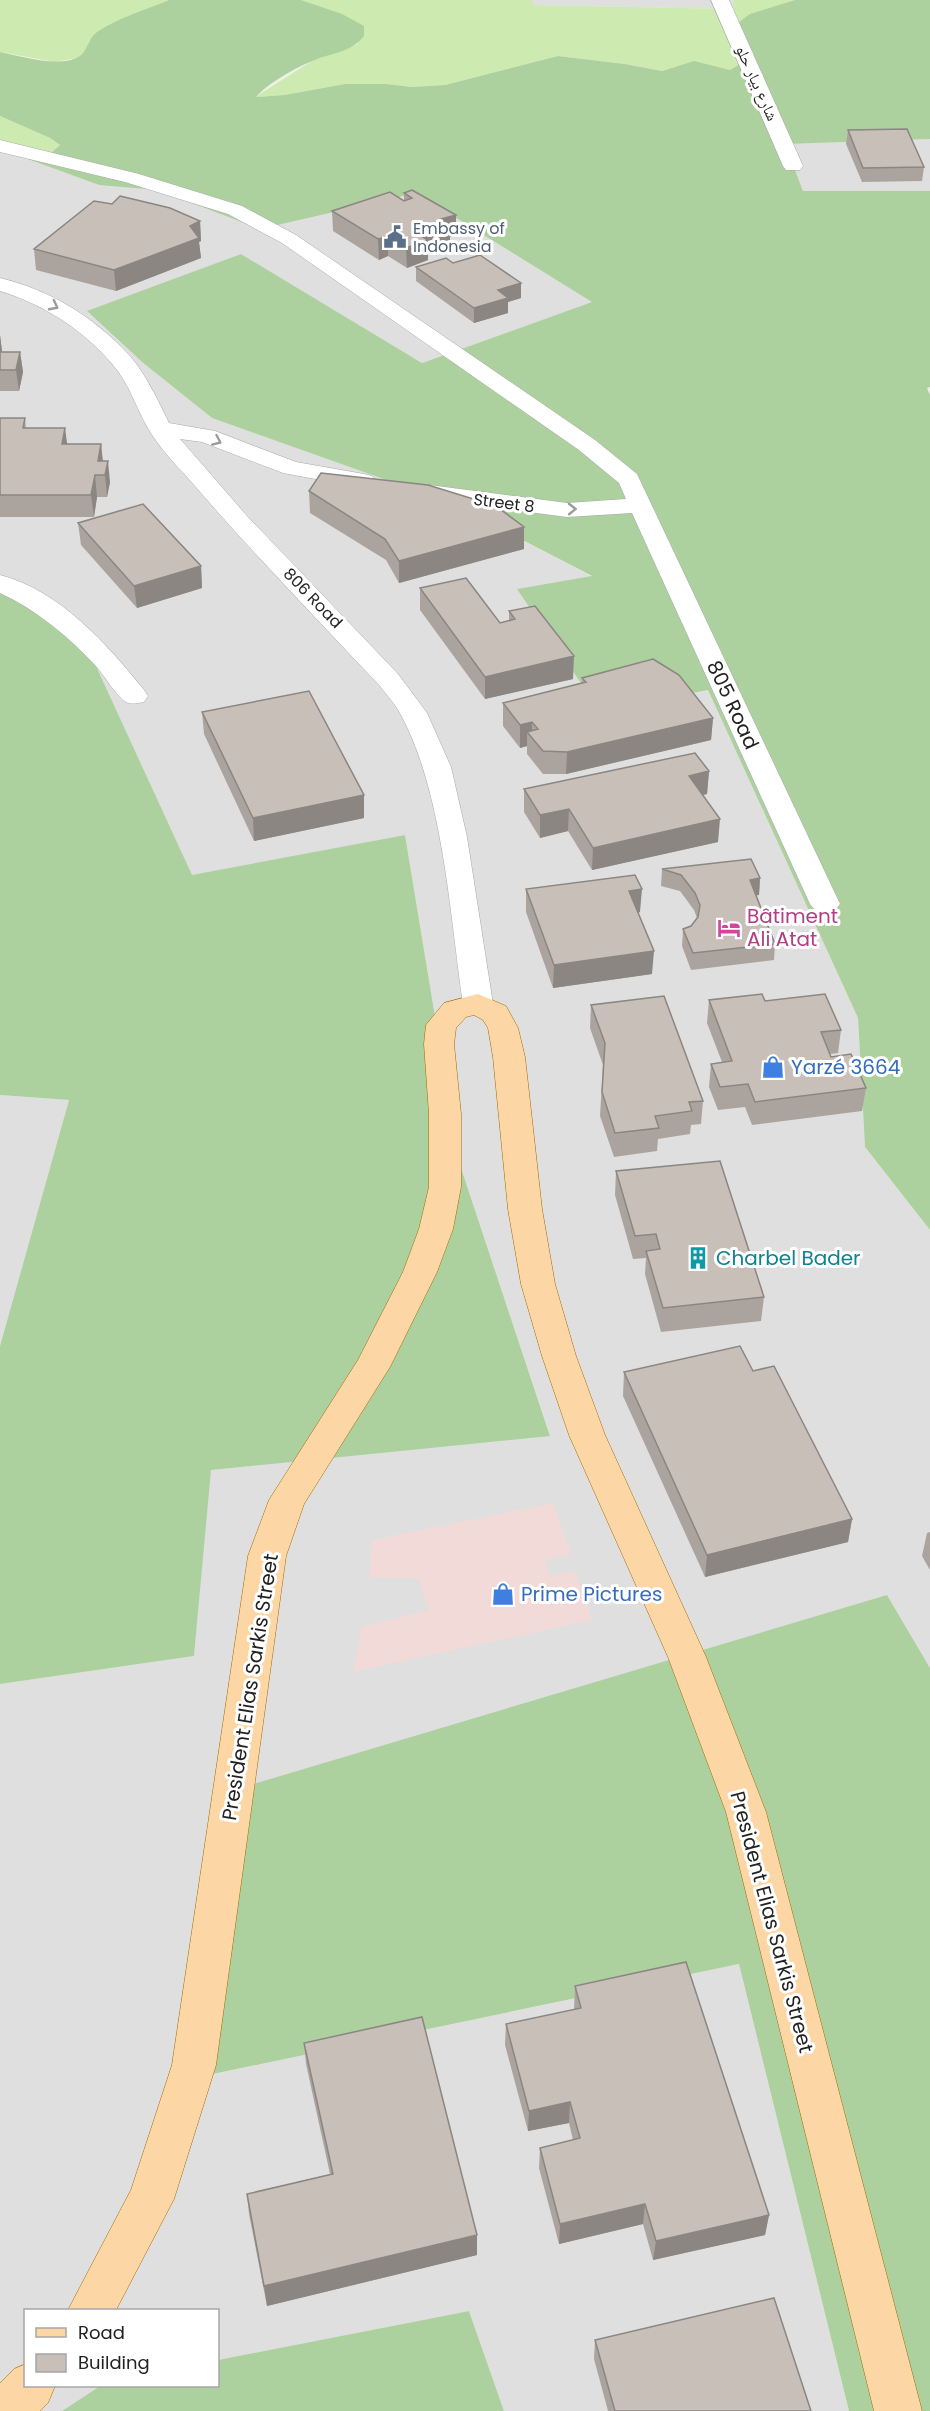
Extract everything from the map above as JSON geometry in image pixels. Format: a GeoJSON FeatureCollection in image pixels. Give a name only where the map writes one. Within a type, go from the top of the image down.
{"type":"FeatureCollection","features":[{"type":"Feature","properties":{"kind":"main road","name":"President Elias Sarkis Street"},"geometry":{"type":"LineString","coordinates":[[92,2309],[151,2199],[194,2065],[267,1556],[287,1500],[372,1367],[420,1272],[432,1240],[445,1187],[445,1114],[439,1044],[441,1025],[455,1010],[478,1004],[495,1013],[502,1028],[509,1057],[525,1209],[538,1284],[560,1356],[587,1435],[687,1657],[746,1812],[898,2411]]}},
{"type":"Feature","properties":{"kind":"main road"},"geometry":{"type":"LineString","coordinates":[[6,2411],[29,2387]]}},
{"type":"Feature","properties":{"kind":"street","name":"شارع بيار حلو"},"geometry":{"type":"LineString","coordinates":[[720,0],[793,166]]}},
{"type":"Feature","properties":{"kind":"street","name":"805 Road"},"geometry":{"type":"LineString","coordinates":[[0,146],[132,178],[235,210],[289,239],[586,445],[629,479],[825,904]]}},
{"type":"Feature","properties":{"kind":"street","name":"806 Road"},"geometry":{"type":"LineString","coordinates":[[0,284],[26,292],[61,309],[122,361],[143,394],[160,429],[238,521],[327,612],[389,680],[414,713],[436,767],[453,837],[478,1004]]}},
{"type":"Feature","properties":{"kind":"street","name":"Street 8"},"geometry":{"type":"LineString","coordinates":[[160,429],[207,436],[291,468],[396,487],[553,509],[641,505]]}},
{"type":"Feature","properties":{"kind":"street"},"geometry":{"type":"LineString","coordinates":[[0,583],[46,607],[110,662],[135,696]]}},
{"type":"Feature","properties":{"kind":"shaded area"},"geometry":{"type":"Polygon","coordinates":[[[533,0],[734,0],[731,9],[533,5],[533,0]]]}},
{"type":"Feature","properties":{"kind":"shaded area"},"geometry":{"type":"Polygon","coordinates":[[[930,139],[930,191],[803,191],[785,143],[930,139]]]}},
{"type":"Feature","properties":{"kind":"shaded area"},"geometry":{"type":"Polygon","coordinates":[[[0,148],[99,185],[416,193],[593,302],[422,363],[241,254],[88,312],[142,362],[212,418],[451,503],[593,577],[518,589],[600,710],[708,690],[858,1018],[865,1147],[930,1230],[930,1668],[887,1595],[190,2079],[739,1964],[849,2411],[504,2411],[469,2311],[219,2360],[219,2309],[24,2309],[24,2387],[98,2387],[62,2411],[0,2411],[0,1684],[194,1656],[210,1470],[550,1435],[459,1162],[405,835],[192,876],[90,653],[0,586],[0,148]]]}},
{"type":"Feature","properties":{"kind":"shaded area"},"geometry":{"type":"Polygon","coordinates":[[[0,1095],[69,1100],[0,1346],[0,1095]]]}},
{"type":"Feature","properties":{"kind":"shaded area","name":"Prime Pictures"},"geometry":{"type":"Polygon","coordinates":[[[553,1503],[571,1554],[544,1560],[550,1576],[575,1571],[592,1620],[353,1672],[362,1627],[429,1610],[418,1579],[369,1577],[372,1540],[553,1503]]]}},
{"type":"Feature","properties":{"kind":"green space"},"geometry":{"type":"Polygon","coordinates":[[[0,0],[169,0],[108,27],[89,41],[87,49],[77,58],[55,62],[0,52],[0,0]]]}},
{"type":"Feature","properties":{"kind":"green space"},"geometry":{"type":"Polygon","coordinates":[[[169,0],[301,0],[342,14],[364,26],[364,36],[354,46],[300,66],[275,81],[256,97],[284,95],[345,84],[387,84],[412,87],[445,85],[558,56],[662,71],[694,61],[730,70],[742,63],[733,39],[739,22],[750,14],[795,0],[930,0],[930,139],[785,144],[803,191],[930,191],[930,387],[927,388],[930,395],[930,1230],[865,1147],[858,1018],[708,690],[600,711],[517,589],[592,576],[451,503],[212,418],[142,362],[87,311],[241,254],[422,363],[592,302],[416,193],[260,229],[158,190],[99,185],[28,159],[50,154],[60,145],[50,138],[0,116],[0,52],[39,60],[70,60],[81,55],[91,38],[105,27],[169,0]]]}},
{"type":"Feature","properties":{"kind":"green space"},"geometry":{"type":"Polygon","coordinates":[[[301,0],[533,0],[533,5],[731,9],[734,0],[795,0],[766,10],[742,63],[730,70],[678,66],[662,71],[558,56],[445,85],[412,87],[387,84],[345,84],[284,95],[255,97],[312,61],[358,44],[353,20],[301,0]]]}},
{"type":"Feature","properties":{"kind":"green space"},"geometry":{"type":"Polygon","coordinates":[[[0,116],[50,138],[60,145],[50,154],[0,148],[0,116]]]}},
{"type":"Feature","properties":{"kind":"green space"},"geometry":{"type":"Polygon","coordinates":[[[0,587],[90,653],[192,875],[405,835],[459,1162],[550,1436],[211,1470],[194,1656],[0,1684],[0,1346],[69,1100],[0,1095],[0,587]]]}},
{"type":"Feature","properties":{"kind":"green space"},"geometry":{"type":"Polygon","coordinates":[[[887,1595],[930,1668],[930,2411],[849,2411],[739,1964],[189,2079],[220,1794],[887,1595]]]}},
{"type":"Feature","properties":{"kind":"green space"},"geometry":{"type":"Polygon","coordinates":[[[469,2311],[504,2411],[62,2411],[98,2387],[219,2387],[219,2360],[469,2311]]]}},
{"type":"Feature","properties":{"kind":"building"},"geometry":{"type":"Polygon","coordinates":[[[907,129],[924,167],[863,168],[848,130],[907,129]]]}},
{"type":"Feature","properties":{"kind":"building"},"geometry":{"type":"Polygon","coordinates":[[[412,190],[456,215],[441,219],[449,224],[419,235],[428,240],[406,248],[388,236],[378,239],[332,211],[390,192],[404,201],[412,198],[404,193],[412,190]]]}},
{"type":"Feature","properties":{"kind":"building"},"geometry":{"type":"Polygon","coordinates":[[[120,196],[170,208],[200,221],[190,226],[199,238],[114,270],[34,249],[94,201],[112,204],[120,196]]]}},
{"type":"Feature","properties":{"kind":"building"},"geometry":{"type":"Polygon","coordinates":[[[480,255],[521,283],[498,290],[508,298],[474,308],[416,267],[446,258],[453,263],[480,255]]]}},
{"type":"Feature","properties":{"kind":"building"},"geometry":{"type":"Polygon","coordinates":[[[0,352],[20,352],[16,370],[0,370],[0,352]]]}},
{"type":"Feature","properties":{"kind":"building"},"geometry":{"type":"Polygon","coordinates":[[[0,418],[25,418],[23,428],[65,428],[62,444],[101,444],[98,461],[108,461],[105,475],[95,475],[91,495],[0,495],[0,418]]]}},
{"type":"Feature","properties":{"kind":"building"},"geometry":{"type":"Polygon","coordinates":[[[321,473],[428,485],[496,506],[524,527],[399,561],[385,539],[309,491],[321,473]]]}},
{"type":"Feature","properties":{"kind":"building"},"geometry":{"type":"Polygon","coordinates":[[[143,504],[201,566],[134,586],[78,523],[143,504]]]}},
{"type":"Feature","properties":{"kind":"building"},"geometry":{"type":"Polygon","coordinates":[[[466,578],[500,623],[515,619],[509,611],[535,606],[574,656],[485,677],[420,588],[466,578]]]}},
{"type":"Feature","properties":{"kind":"building"},"geometry":{"type":"Polygon","coordinates":[[[653,659],[679,675],[713,718],[567,752],[543,751],[527,732],[538,729],[532,722],[520,725],[503,703],[586,682],[582,678],[653,659]]]}},
{"type":"Feature","properties":{"kind":"building"},"geometry":{"type":"Polygon","coordinates":[[[309,691],[364,795],[253,818],[202,712],[309,691]]]}},
{"type":"Feature","properties":{"kind":"building"},"geometry":{"type":"Polygon","coordinates":[[[695,753],[709,771],[689,776],[720,819],[593,848],[569,809],[540,815],[524,789],[695,753]]]}},
{"type":"Feature","properties":{"kind":"building","name":"Bâtiment Ali Atat"},"geometry":{"type":"Polygon","coordinates":[[[751,859],[760,878],[750,880],[775,944],[693,953],[683,929],[691,926],[698,917],[700,905],[695,893],[681,875],[662,869],[751,859]]]}},
{"type":"Feature","properties":{"kind":"building"},"geometry":{"type":"Polygon","coordinates":[[[635,875],[642,889],[629,891],[654,951],[554,965],[526,889],[635,875]]]}},
{"type":"Feature","properties":{"kind":"building","name":"Yarzé 3664"},"geometry":{"type":"Polygon","coordinates":[[[762,994],[765,1001],[825,994],[841,1030],[821,1032],[831,1057],[851,1054],[866,1088],[755,1102],[748,1084],[720,1087],[711,1064],[732,1061],[709,1000],[762,994]]]}},
{"type":"Feature","properties":{"kind":"building"},"geometry":{"type":"Polygon","coordinates":[[[664,996],[703,1101],[689,1102],[692,1111],[655,1116],[659,1128],[615,1133],[602,1092],[605,1043],[591,1005],[664,996]]]}},
{"type":"Feature","properties":{"kind":"building","name":"Charbel Bader"},"geometry":{"type":"Polygon","coordinates":[[[720,1161],[764,1297],[663,1308],[646,1251],[660,1249],[656,1234],[635,1236],[616,1171],[720,1161]]]}},
{"type":"Feature","properties":{"kind":"building"},"geometry":{"type":"Polygon","coordinates":[[[740,1346],[753,1371],[774,1366],[852,1519],[707,1555],[624,1372],[740,1346]]]}},
{"type":"Feature","properties":{"kind":"building"},"geometry":{"type":"Polygon","coordinates":[[[686,1962],[769,2215],[656,2241],[645,2204],[560,2224],[540,2148],[580,2138],[570,2102],[529,2111],[506,2024],[581,2008],[575,1986],[686,1962]]]}},
{"type":"Feature","properties":{"kind":"building"},"geometry":{"type":"Polygon","coordinates":[[[422,2017],[477,2235],[264,2286],[247,2194],[333,2174],[304,2043],[422,2017]]]}},
{"type":"Feature","properties":{"kind":"building"},"geometry":{"type":"Polygon","coordinates":[[[774,2298],[811,2411],[615,2411],[595,2340],[774,2298]]]}},
{"type":"Feature","properties":{"kind":"place","name":"Embassy of Indonesia"},"geometry":{"type":"Point","coordinates":[395,237]}},
{"type":"Feature","properties":{"kind":"place","name":"Bâtiment Ali Atat"},"geometry":{"type":"Point","coordinates":[729,928]}},
{"type":"Feature","properties":{"kind":"place","name":"Yarzé 3664"},"geometry":{"type":"Point","coordinates":[773,1067]}},
{"type":"Feature","properties":{"kind":"place","name":"Charbel Bader"},"geometry":{"type":"Point","coordinates":[698,1258]}},
{"type":"Feature","properties":{"kind":"place","name":"Prime Pictures"},"geometry":{"type":"Point","coordinates":[503,1594]}}]}
